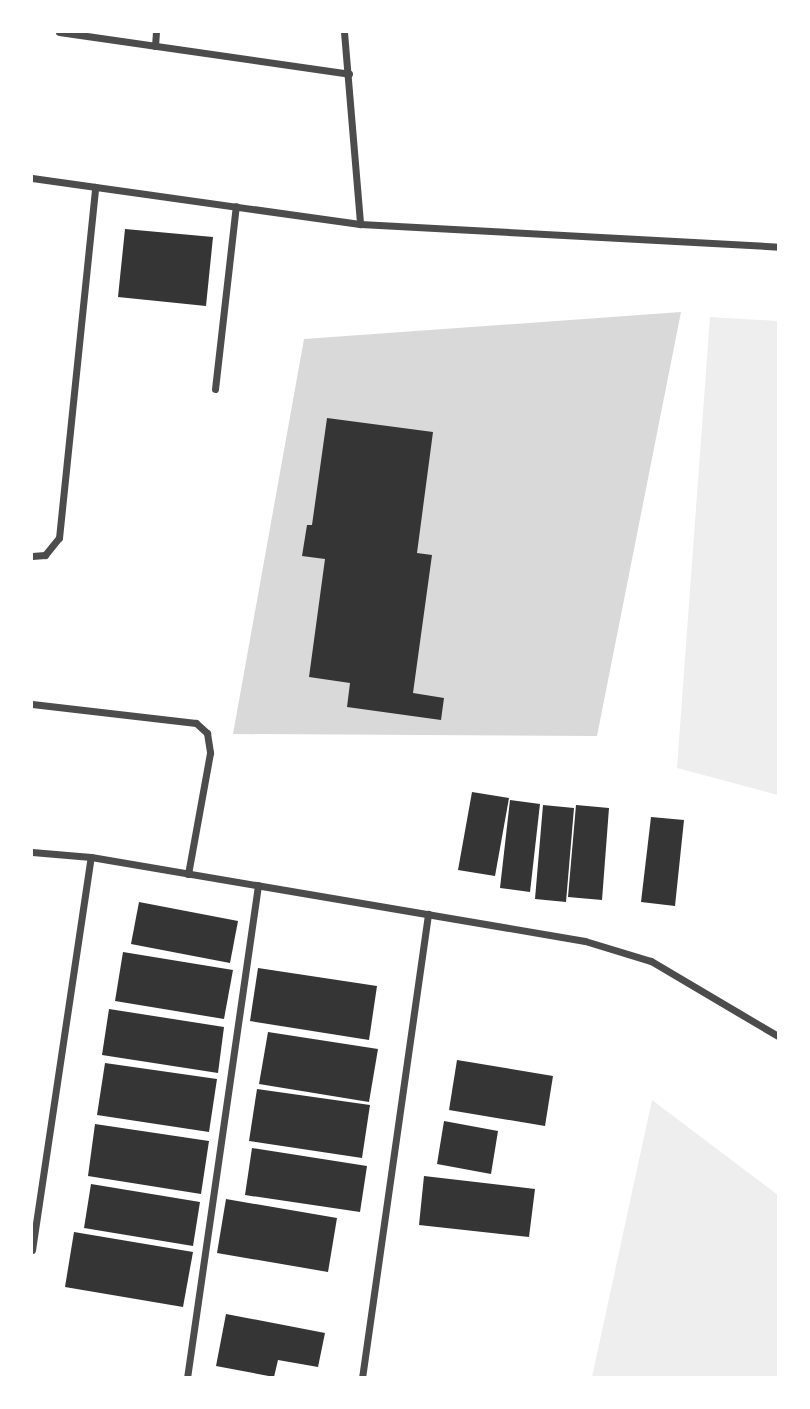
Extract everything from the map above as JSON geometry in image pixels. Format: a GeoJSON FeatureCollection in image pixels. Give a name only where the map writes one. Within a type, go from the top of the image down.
{"type":"FeatureCollection","features":[{"type":"Feature","properties":{"kind":"street"},"geometry":{"type":"LineString","coordinates":[[59,32],[349,74]]}},
{"type":"Feature","properties":{"kind":"street"},"geometry":{"type":"LineString","coordinates":[[155,46],[156,32]]}},
{"type":"Feature","properties":{"kind":"street"},"geometry":{"type":"LineString","coordinates":[[344,32],[360,224]]}},
{"type":"Feature","properties":{"kind":"street"},"geometry":{"type":"LineString","coordinates":[[32,178],[360,224],[779,247]]}},
{"type":"Feature","properties":{"kind":"street"},"geometry":{"type":"LineString","coordinates":[[32,556],[45,555],[59,538],[95,187]]}},
{"type":"Feature","properties":{"kind":"street"},"geometry":{"type":"LineString","coordinates":[[215,389],[236,206]]}},
{"type":"Feature","properties":{"kind":"street"},"geometry":{"type":"LineString","coordinates":[[32,704],[196,723],[207,733],[210,753],[188,874]]}},
{"type":"Feature","properties":{"kind":"street"},"geometry":{"type":"LineString","coordinates":[[32,852],[91,857],[585,941],[651,961],[779,1036]]}},
{"type":"Feature","properties":{"kind":"street"},"geometry":{"type":"LineString","coordinates":[[32,1250],[36,1193],[91,857]]}},
{"type":"Feature","properties":{"kind":"street"},"geometry":{"type":"LineString","coordinates":[[187,1377],[258,885]]}},
{"type":"Feature","properties":{"kind":"street"},"geometry":{"type":"LineString","coordinates":[[362,1377],[428,914]]}},
{"type":"Feature","properties":{"kind":"shaded area"},"geometry":{"type":"Polygon","coordinates":[[[681,312],[597,736],[233,734],[304,339],[681,312]]]}},
{"type":"Feature","properties":{"kind":"shaded area"},"geometry":{"type":"Polygon","coordinates":[[[710,317],[778,321],[778,795],[677,768],[710,317]]]}},
{"type":"Feature","properties":{"kind":"shaded area"},"geometry":{"type":"Polygon","coordinates":[[[652,1100],[778,1195],[778,1377],[592,1377],[652,1100]]]}},
{"type":"Feature","properties":{"kind":"building"},"geometry":{"type":"Polygon","coordinates":[[[125,229],[213,237],[206,306],[118,297],[125,229]]]}},
{"type":"Feature","properties":{"kind":"building"},"geometry":{"type":"Polygon","coordinates":[[[327,418],[433,432],[417,553],[432,555],[413,693],[444,698],[441,720],[347,707],[350,683],[309,677],[325,559],[302,556],[307,525],[312,525],[327,418]]]}},
{"type":"Feature","properties":{"kind":"building"},"geometry":{"type":"Polygon","coordinates":[[[472,792],[509,798],[495,876],[458,870],[472,792]]]}},
{"type":"Feature","properties":{"kind":"building"},"geometry":{"type":"Polygon","coordinates":[[[510,800],[540,804],[530,892],[500,888],[510,800]]]}},
{"type":"Feature","properties":{"kind":"building"},"geometry":{"type":"Polygon","coordinates":[[[543,805],[574,808],[566,902],[535,899],[543,805]]]}},
{"type":"Feature","properties":{"kind":"building"},"geometry":{"type":"Polygon","coordinates":[[[576,805],[609,808],[602,900],[568,897],[576,805]]]}},
{"type":"Feature","properties":{"kind":"building"},"geometry":{"type":"Polygon","coordinates":[[[651,817],[684,820],[675,906],[641,902],[651,817]]]}},
{"type":"Feature","properties":{"kind":"building"},"geometry":{"type":"Polygon","coordinates":[[[139,902],[238,921],[230,963],[131,944],[139,902]]]}},
{"type":"Feature","properties":{"kind":"building"},"geometry":{"type":"Polygon","coordinates":[[[123,952],[233,970],[224,1019],[115,1001],[123,952]]]}},
{"type":"Feature","properties":{"kind":"building"},"geometry":{"type":"Polygon","coordinates":[[[258,968],[377,986],[369,1040],[250,1021],[258,968]]]}},
{"type":"Feature","properties":{"kind":"building"},"geometry":{"type":"Polygon","coordinates":[[[109,1009],[224,1027],[218,1073],[102,1055],[109,1009]]]}},
{"type":"Feature","properties":{"kind":"building"},"geometry":{"type":"Polygon","coordinates":[[[268,1032],[378,1049],[369,1102],[259,1084],[268,1032]]]}},
{"type":"Feature","properties":{"kind":"building"},"geometry":{"type":"Polygon","coordinates":[[[457,1060],[553,1076],[545,1126],[449,1110],[457,1060]]]}},
{"type":"Feature","properties":{"kind":"building"},"geometry":{"type":"Polygon","coordinates":[[[105,1063],[217,1079],[209,1132],[97,1115],[105,1063]]]}},
{"type":"Feature","properties":{"kind":"building"},"geometry":{"type":"Polygon","coordinates":[[[257,1089],[370,1105],[362,1158],[249,1141],[257,1089]]]}},
{"type":"Feature","properties":{"kind":"building"},"geometry":{"type":"Polygon","coordinates":[[[444,1121],[498,1131],[491,1174],[437,1164],[444,1121]]]}},
{"type":"Feature","properties":{"kind":"building"},"geometry":{"type":"Polygon","coordinates":[[[95,1124],[209,1141],[201,1194],[88,1176],[95,1124]]]}},
{"type":"Feature","properties":{"kind":"building"},"geometry":{"type":"Polygon","coordinates":[[[252,1148],[367,1166],[360,1212],[245,1195],[252,1148]]]}},
{"type":"Feature","properties":{"kind":"building"},"geometry":{"type":"Polygon","coordinates":[[[424,1176],[535,1189],[529,1237],[419,1225],[424,1176]]]}},
{"type":"Feature","properties":{"kind":"building"},"geometry":{"type":"Polygon","coordinates":[[[91,1184],[200,1202],[193,1246],[84,1228],[91,1184]]]}},
{"type":"Feature","properties":{"kind":"building"},"geometry":{"type":"Polygon","coordinates":[[[226,1199],[337,1218],[328,1272],[217,1253],[226,1199]]]}},
{"type":"Feature","properties":{"kind":"building"},"geometry":{"type":"Polygon","coordinates":[[[74,1232],[193,1252],[183,1307],[65,1287],[74,1232]]]}},
{"type":"Feature","properties":{"kind":"building"},"geometry":{"type":"Polygon","coordinates":[[[226,1314],[325,1333],[318,1367],[278,1360],[274,1377],[216,1366],[226,1314]]]}}]}
